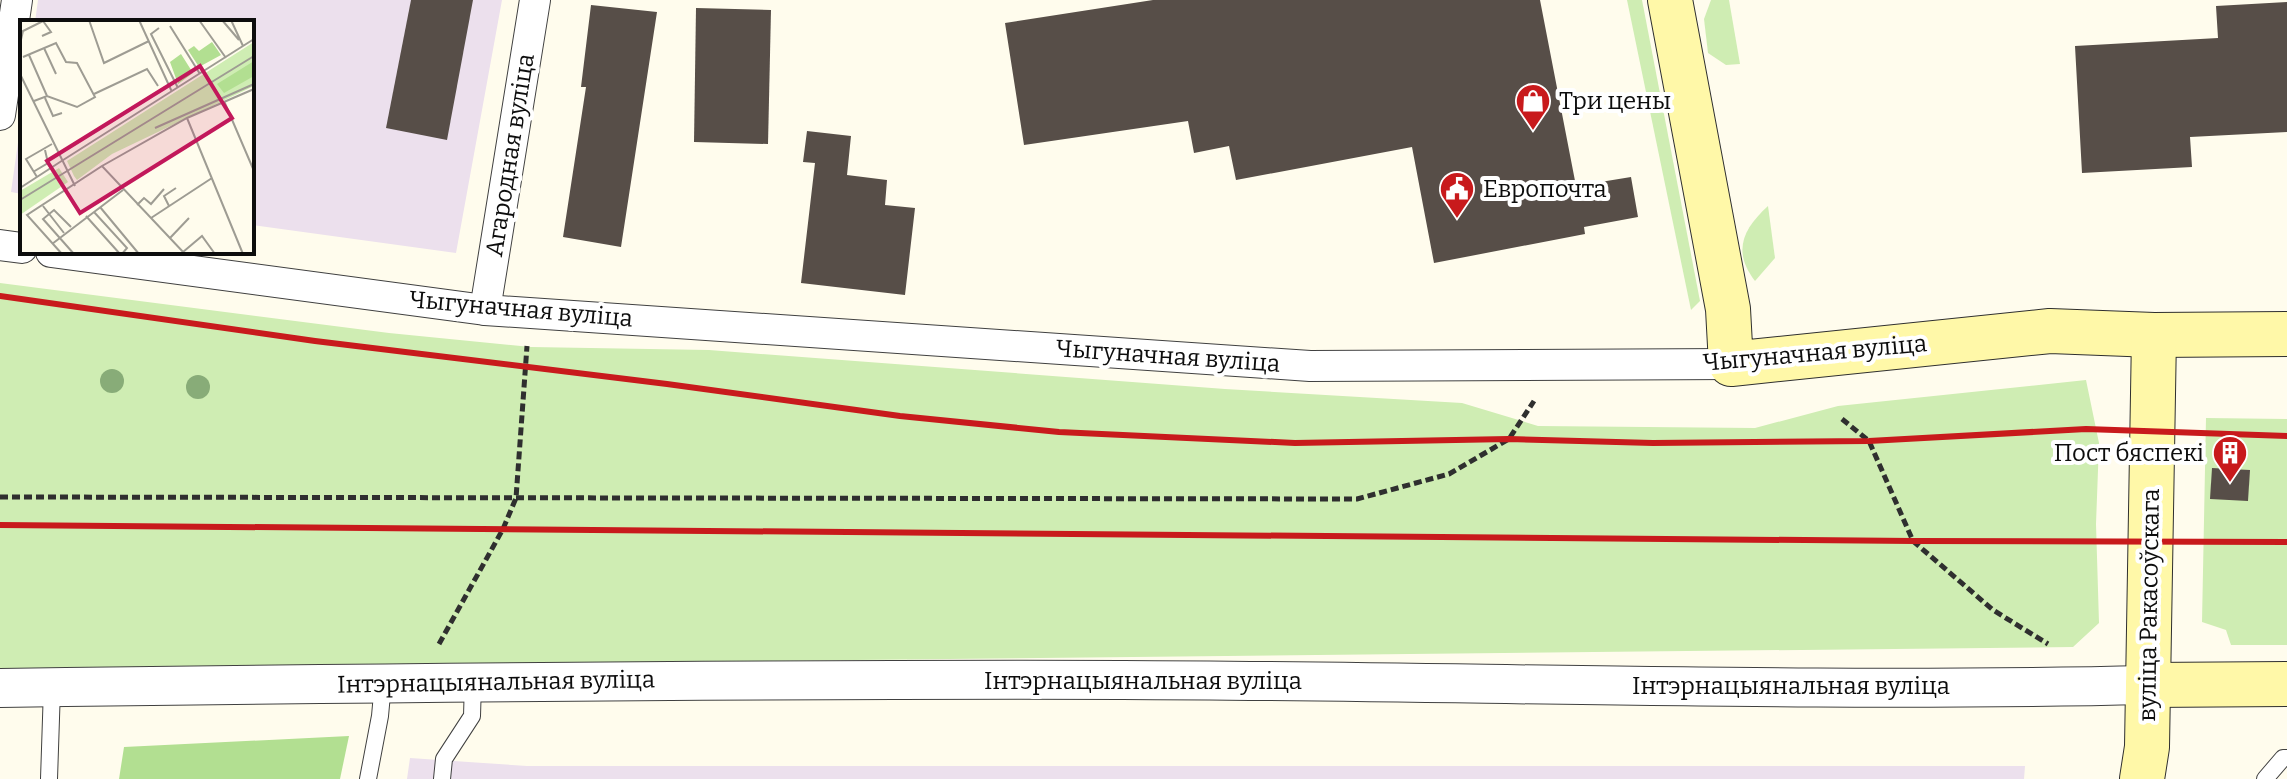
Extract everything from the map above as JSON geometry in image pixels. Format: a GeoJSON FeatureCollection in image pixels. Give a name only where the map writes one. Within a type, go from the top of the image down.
{"type":"FeatureCollection","features":[{"type":"Feature","properties":{"kind":"main road"},"geometry":{"type":"LineString","coordinates":[[1670,0],[1728,309],[1731,364]]}},
{"type":"Feature","properties":{"kind":"main road","name":"Чыгуначная вуліца"},"geometry":{"type":"LineString","coordinates":[[1731,364],[2050,331],[2154,335],[2287,334]]}},
{"type":"Feature","properties":{"kind":"main road","name":"вуліца Ракасоўскага"},"geometry":{"type":"LineString","coordinates":[[2142,779],[2147,747],[2154,335]]}},
{"type":"Feature","properties":{"kind":"main road","name":"Інтэрнацыянальная вуліца"},"geometry":{"type":"LineString","coordinates":[[2148,685],[2287,684]]}},
{"type":"Feature","properties":{"kind":"street"},"geometry":{"type":"LineString","coordinates":[[0,115],[17,0]]}},
{"type":"Feature","properties":{"kind":"street","name":"Агародная вуліца"},"geometry":{"type":"LineString","coordinates":[[485,310],[535,0]]}},
{"type":"Feature","properties":{"kind":"street"},"geometry":{"type":"LineString","coordinates":[[0,245],[20,248]]}},
{"type":"Feature","properties":{"kind":"street","name":"Чыгуначная вуліца"},"geometry":{"type":"LineString","coordinates":[[66,254],[485,310],[1310,366],[1731,364]]}},
{"type":"Feature","properties":{"kind":"street","name":"Інтэрнацыянальная вуліца"},"geometry":{"type":"LineString","coordinates":[[0,688],[473,681],[1125,680],[1838,687],[2148,685]]}},
{"type":"Feature","properties":{"kind":"lane"},"geometry":{"type":"LineString","coordinates":[[442,779],[444,759],[472,716],[473,681]]}},
{"type":"Feature","properties":{"kind":"lane"},"geometry":{"type":"LineString","coordinates":[[368,779],[383,683]]}},
{"type":"Feature","properties":{"kind":"lane"},"geometry":{"type":"LineString","coordinates":[[49,779],[52,688]]}},
{"type":"Feature","properties":{"kind":"lane"},"geometry":{"type":"LineString","coordinates":[[2265,779],[2283,758],[2287,758]]}},
{"type":"Feature","properties":{"kind":"path"},"geometry":{"type":"LineString","coordinates":[[437,648],[445,628],[503,529],[516,498],[527,367],[527,313]]}},
{"type":"Feature","properties":{"kind":"path"},"geometry":{"type":"LineString","coordinates":[[0,497],[1357,499],[1449,474],[1509,439],[1558,365]]}},
{"type":"Feature","properties":{"kind":"path"},"geometry":{"type":"LineString","coordinates":[[1842,419],[1869,441],[1913,541],[1993,610],[2048,644]]}},
{"type":"Feature","properties":{"kind":"shaded area"},"geometry":{"type":"Polygon","coordinates":[[[38,0],[502,0],[456,253],[254,225],[254,20],[35,20],[38,0]]]}},
{"type":"Feature","properties":{"kind":"shaded area"},"geometry":{"type":"Polygon","coordinates":[[[20,128],[20,194],[11,192],[20,128]]]}},
{"type":"Feature","properties":{"kind":"shaded area"},"geometry":{"type":"Polygon","coordinates":[[[410,758],[527,766],[2025,766],[2024,779],[407,779],[410,758]]]}},
{"type":"Feature","properties":{"kind":"green space"},"geometry":{"type":"Polygon","coordinates":[[[1627,0],[1642,0],[1700,301],[1691,310],[1627,0]]]}},
{"type":"Feature","properties":{"kind":"green space"},"geometry":{"type":"Polygon","coordinates":[[[1711,0],[1729,0],[1740,64],[1726,65],[1708,53],[1704,19],[1711,0]]]}},
{"type":"Feature","properties":{"kind":"green space"},"geometry":{"type":"Polygon","coordinates":[[[1768,206],[1775,258],[1755,281],[1742,250],[1752,223],[1768,206]]]}},
{"type":"Feature","properties":{"kind":"green space"},"geometry":{"type":"Polygon","coordinates":[[[0,283],[389,333],[531,347],[709,350],[1225,389],[1462,403],[1538,426],[1755,428],[1838,406],[2086,380],[2099,443],[2096,524],[2099,623],[2073,647],[0,669],[0,283]]]}},
{"type":"Feature","properties":{"kind":"green space"},"geometry":{"type":"Polygon","coordinates":[[[2206,418],[2287,419],[2287,645],[2231,645],[2226,630],[2202,622],[2206,418]]]}},
{"type":"Feature","properties":{"kind":"green space"},"geometry":{"type":"Polygon","coordinates":[[[349,736],[340,779],[119,779],[124,747],[349,736]]]}},
{"type":"Feature","properties":{"kind":"building"},"geometry":{"type":"Polygon","coordinates":[[[411,0],[473,0],[447,140],[386,128],[411,0]]]}},
{"type":"Feature","properties":{"kind":"building"},"geometry":{"type":"Polygon","coordinates":[[[1153,0],[1540,0],[1576,186],[1631,177],[1638,217],[1584,227],[1585,234],[1434,263],[1412,147],[1236,180],[1229,146],[1194,153],[1188,121],[1024,145],[1005,23],[1153,0]]]}},
{"type":"Feature","properties":{"kind":"building"},"geometry":{"type":"Polygon","coordinates":[[[2287,2],[2287,132],[2190,137],[2192,167],[2082,173],[2075,46],[2218,38],[2216,6],[2287,2]]]}},
{"type":"Feature","properties":{"kind":"building"},"geometry":{"type":"Polygon","coordinates":[[[591,5],[657,12],[621,247],[563,237],[586,87],[581,87],[591,5]]]}},
{"type":"Feature","properties":{"kind":"building"},"geometry":{"type":"Polygon","coordinates":[[[696,8],[771,10],[768,144],[694,142],[696,8]]]}},
{"type":"Feature","properties":{"kind":"building"},"geometry":{"type":"Polygon","coordinates":[[[807,131],[851,136],[847,175],[887,180],[885,205],[915,208],[905,295],[801,283],[815,163],[803,162],[807,131]]]}},
{"type":"Feature","properties":{"kind":"building","name":"Пост бяспекі"},"geometry":{"type":"Polygon","coordinates":[[[2212,468],[2250,470],[2248,501],[2210,499],[2212,468]]]}},
{"type":"Feature","properties":{"kind":"railway"},"geometry":{"type":"LineString","coordinates":[[0,296],[315,341],[900,416],[1059,432],[1295,443],[1509,439],[1653,443],[1869,441],[2086,429],[2287,436]]}},
{"type":"Feature","properties":{"kind":"railway"},"geometry":{"type":"LineString","coordinates":[[0,525],[2287,542]]}},
{"type":"Feature","properties":{"kind":"place","name":"Три цены"},"geometry":{"type":"Point","coordinates":[1533,132]}},
{"type":"Feature","properties":{"kind":"place","name":"Европочта"},"geometry":{"type":"Point","coordinates":[1457,220]}},
{"type":"Feature","properties":{"kind":"place","name":"Пост бяспекі"},"geometry":{"type":"Point","coordinates":[2230,484]}}]}
